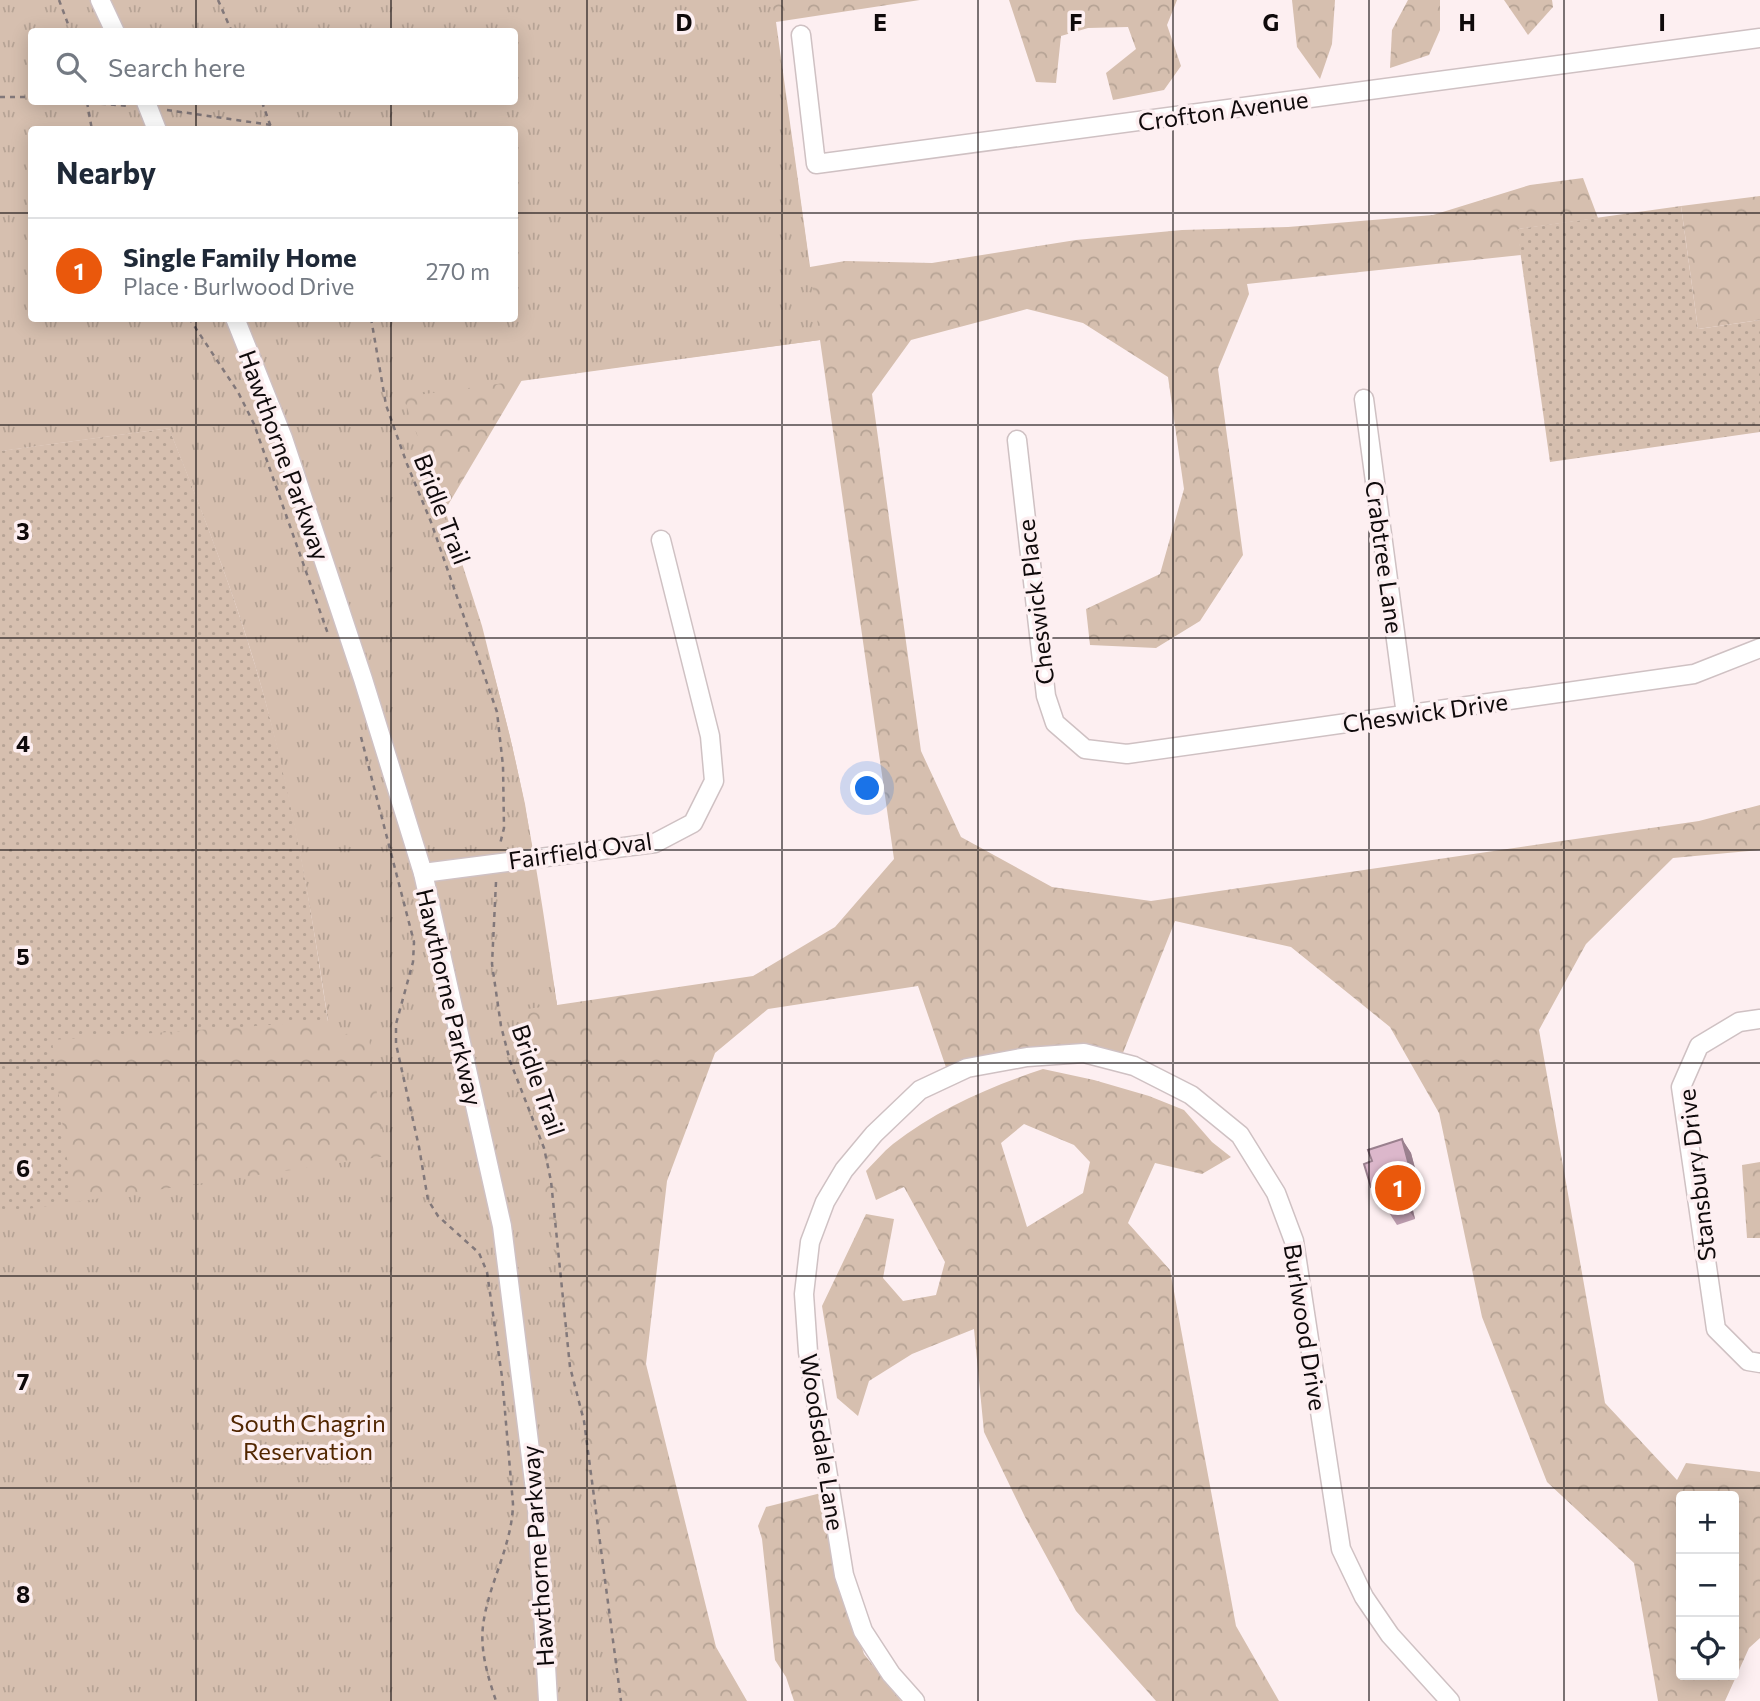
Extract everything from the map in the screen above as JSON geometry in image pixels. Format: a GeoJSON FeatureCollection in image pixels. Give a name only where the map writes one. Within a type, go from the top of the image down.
{"type":"FeatureCollection","features":[{"type":"Feature","properties":{"kind":"street"},"geometry":{"type":"LineString","coordinates":[[100,0],[113,28]]}},
{"type":"Feature","properties":{"kind":"street","name":"Crofton Avenue"},"geometry":{"type":"LineString","coordinates":[[802,35],[816,164],[1760,38]]}},
{"type":"Feature","properties":{"kind":"street"},"geometry":{"type":"LineString","coordinates":[[147,105],[155,126]]}},
{"type":"Feature","properties":{"kind":"street","name":"Hawthorne Parkway"},"geometry":{"type":"LineString","coordinates":[[237,322],[284,438],[363,680],[422,873],[502,1226],[537,1506],[548,1701]]}},
{"type":"Feature","properties":{"kind":"street","name":"Crabtree Lane"},"geometry":{"type":"LineString","coordinates":[[1364,399],[1406,715]]}},
{"type":"Feature","properties":{"kind":"street","name":"Cheswick Place"},"geometry":{"type":"LineString","coordinates":[[1017,440],[1046,696],[1055,723],[1085,750]]}},
{"type":"Feature","properties":{"kind":"street","name":"Fairfield Oval"},"geometry":{"type":"LineString","coordinates":[[422,873],[655,843],[693,823],[714,781],[710,736],[661,540]]}},
{"type":"Feature","properties":{"kind":"street","name":"Cheswick Drive"},"geometry":{"type":"LineString","coordinates":[[1085,750],[1127,754],[1694,674],[1760,648]]}},
{"type":"Feature","properties":{"kind":"street","name":"Stansbury Drive"},"geometry":{"type":"LineString","coordinates":[[1754,1362],[1716,1329],[1681,1087],[1699,1046],[1740,1022],[1760,1020]]}},
{"type":"Feature","properties":{"kind":"street","name":"Burlwood Drive"},"geometry":{"type":"LineString","coordinates":[[844,1170],[874,1134],[920,1090],[967,1068],[1027,1057],[1084,1053],[1134,1066],[1191,1095],[1240,1135],[1276,1193],[1294,1241],[1341,1549],[1364,1597],[1391,1635],[1450,1701]]}},
{"type":"Feature","properties":{"kind":"street","name":"Woodsdale Lane"},"geometry":{"type":"LineString","coordinates":[[844,1170],[825,1202],[810,1242],[804,1294],[808,1352],[844,1575],[863,1631],[891,1674],[915,1701]]}},
{"type":"Feature","properties":{"kind":"path"},"geometry":{"type":"LineString","coordinates":[[59,0],[70,28]]}},
{"type":"Feature","properties":{"kind":"path"},"geometry":{"type":"LineString","coordinates":[[218,0],[230,28]]}},
{"type":"Feature","properties":{"kind":"path"},"geometry":{"type":"LineString","coordinates":[[0,97],[28,97]]}},
{"type":"Feature","properties":{"kind":"path"},"geometry":{"type":"LineString","coordinates":[[88,105],[91,126]]}},
{"type":"Feature","properties":{"kind":"path"},"geometry":{"type":"LineString","coordinates":[[147,105],[265,126]]}},
{"type":"Feature","properties":{"kind":"path"},"geometry":{"type":"LineString","coordinates":[[263,105],[271,126]]}},
{"type":"Feature","properties":{"kind":"path"},"geometry":{"type":"LineString","coordinates":[[192,322],[238,392],[254,424],[329,635]]}},
{"type":"Feature","properties":{"kind":"path","name":"Bridle Trail"},"geometry":{"type":"LineString","coordinates":[[372,322],[386,405],[497,712],[503,766],[504,828],[496,862],[492,964],[501,1026],[510,1061],[544,1148],[551,1181],[569,1356],[584,1421],[621,1701]]}},
{"type":"Feature","properties":{"kind":"path"},"geometry":{"type":"LineString","coordinates":[[359,726],[414,942],[413,962],[400,1004],[395,1034],[419,1147],[425,1190],[438,1216],[479,1253],[487,1272],[494,1313],[513,1504],[511,1525],[483,1627],[485,1659],[496,1701]]}},
{"type":"Feature","properties":{"kind":"green space"},"geometry":{"type":"Polygon","coordinates":[[[0,0],[920,0],[776,22],[810,267],[845,261],[932,263],[1076,240],[1182,230],[1288,227],[1433,215],[1530,185],[1583,178],[1598,218],[1518,229],[1521,255],[1247,284],[1249,294],[1218,369],[1243,555],[1200,621],[1156,648],[1090,645],[1086,609],[1160,574],[1184,489],[1168,377],[1083,323],[1027,309],[911,340],[872,394],[921,751],[961,837],[1052,887],[1151,901],[1699,821],[1760,805],[1760,850],[1673,858],[1586,944],[1539,1030],[1605,1403],[1677,1480],[1686,1463],[1760,1472],[1760,1638],[1749,1648],[1739,1670],[1739,1491],[1676,1491],[1676,1680],[1735,1680],[1725,1701],[1658,1701],[1634,1563],[1547,1482],[1482,1317],[1439,1113],[1390,1027],[1291,947],[1175,921],[1119,1063],[1084,1053],[949,1076],[918,986],[768,1009],[715,1053],[667,1181],[646,1364],[716,1647],[747,1701],[160,1701],[90,1200],[72,1202],[52,1040],[328,1021],[310,907],[279,757],[249,645],[169,428],[0,451],[0,0]],[[820,340],[522,380],[445,510],[482,626],[510,737],[525,804],[557,1005],[753,976],[835,927],[894,859],[820,340]]]}},
{"type":"Feature","properties":{"kind":"green space","name":"South Chagrin Reservation"},"geometry":{"type":"Polygon","coordinates":[[[0,0],[772,0],[820,340],[403,397],[475,608],[518,770],[536,870],[557,1005],[519,1010],[619,1701],[0,1701],[0,1213],[386,1156],[368,1031],[331,1036],[305,876],[270,718],[237,608],[169,428],[0,451],[0,0]]]}},
{"type":"Feature","properties":{"kind":"green space"},"geometry":{"type":"Polygon","coordinates":[[[1009,0],[1177,0],[1167,25],[1181,66],[1164,90],[1113,100],[1106,73],[1136,49],[1128,27],[1088,28],[1061,36],[1056,83],[1036,82],[1009,0]]]}},
{"type":"Feature","properties":{"kind":"green space"},"geometry":{"type":"Polygon","coordinates":[[[1292,0],[1335,0],[1332,44],[1320,79],[1297,47],[1292,0]]]}},
{"type":"Feature","properties":{"kind":"green space"},"geometry":{"type":"Polygon","coordinates":[[[1408,0],[1440,0],[1440,30],[1429,55],[1390,68],[1392,30],[1408,0]]]}},
{"type":"Feature","properties":{"kind":"green space"},"geometry":{"type":"Polygon","coordinates":[[[1504,0],[1552,0],[1553,7],[1528,35],[1504,0]]]}},
{"type":"Feature","properties":{"kind":"green space"},"geometry":{"type":"Polygon","coordinates":[[[1760,196],[1760,320],[1698,329],[1681,206],[1760,196]]]}},
{"type":"Feature","properties":{"kind":"green space"},"geometry":{"type":"Polygon","coordinates":[[[1681,206],[1698,329],[1760,320],[1760,432],[1550,462],[1517,229],[1681,206]]]}},
{"type":"Feature","properties":{"kind":"green space"},"geometry":{"type":"Polygon","coordinates":[[[169,428],[237,607],[270,718],[297,836],[330,1035],[0,1265],[0,451],[169,428]]]}},
{"type":"Feature","properties":{"kind":"green space"},"geometry":{"type":"Polygon","coordinates":[[[1043,1069],[1149,1096],[1184,1110],[1212,1142],[1231,1157],[1202,1174],[1155,1163],[1128,1223],[1170,1270],[1236,1626],[1279,1701],[1156,1701],[1076,1611],[1025,1517],[984,1432],[974,1329],[912,1354],[869,1381],[858,1416],[837,1398],[822,1306],[866,1214],[894,1219],[883,1278],[903,1301],[936,1295],[945,1262],[904,1187],[876,1200],[866,1171],[893,1144],[927,1120],[984,1091],[1043,1069]],[[1024,1124],[1001,1143],[1027,1227],[1083,1193],[1090,1162],[1074,1145],[1024,1124]]]}},
{"type":"Feature","properties":{"kind":"green space"},"geometry":{"type":"Polygon","coordinates":[[[1760,1162],[1760,1238],[1747,1238],[1742,1165],[1760,1162]]]}},
{"type":"Feature","properties":{"kind":"green space"},"geometry":{"type":"Polygon","coordinates":[[[821,1493],[836,1567],[864,1654],[901,1701],[794,1701],[786,1677],[775,1660],[762,1539],[758,1526],[766,1507],[821,1493]]]}},
{"type":"Feature","properties":{"kind":"building"},"geometry":{"type":"Polygon","coordinates":[[[1402,1139],[1414,1184],[1402,1188],[1406,1206],[1388,1211],[1380,1185],[1371,1187],[1364,1164],[1372,1161],[1368,1150],[1402,1139]]]}},
{"type":"Feature","properties":{"kind":"place","name":"Single Family Home"},"geometry":{"type":"Point","coordinates":[1398,1188]}}]}
